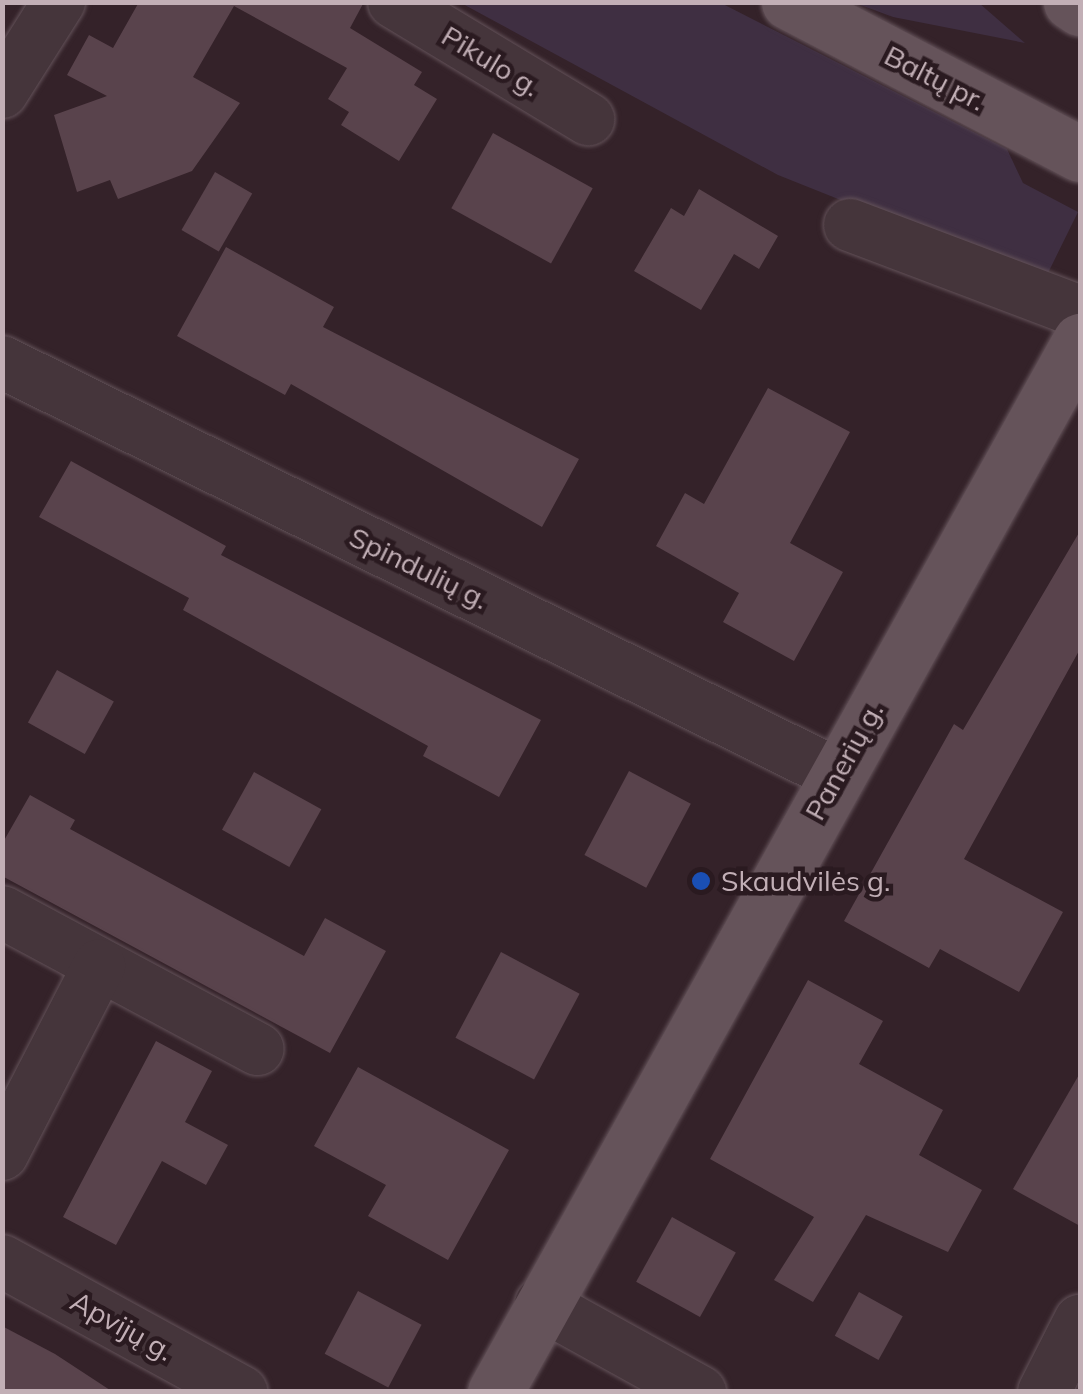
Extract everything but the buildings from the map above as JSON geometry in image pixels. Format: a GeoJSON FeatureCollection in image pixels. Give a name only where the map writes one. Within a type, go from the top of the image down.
{"type":"FeatureCollection","features":[{"type":"Feature","properties":{"kind":"main road","name":"Baltų pr."},"geometry":{"type":"LineString","coordinates":[[789,2],[1064,145]]}},
{"type":"Feature","properties":{"kind":"main road"},"geometry":{"type":"LineString","coordinates":[[1071,2],[1080,8]]}},
{"type":"Feature","properties":{"kind":"main road","name":"Panerių g."},"geometry":{"type":"LineString","coordinates":[[495,1392],[540,1304],[1080,342]]}},
{"type":"Feature","properties":{"kind":"street"},"geometry":{"type":"LineString","coordinates":[[2,92],[59,2]]}},
{"type":"Feature","properties":{"kind":"street","name":"Pikulo g."},"geometry":{"type":"LineString","coordinates":[[394,2],[588,120]]}},
{"type":"Feature","properties":{"kind":"street"},"geometry":{"type":"LineString","coordinates":[[850,226],[1080,312]]}},
{"type":"Feature","properties":{"kind":"street","name":"Spindulių g."},"geometry":{"type":"LineString","coordinates":[[2,362],[836,774]]}},
{"type":"Feature","properties":{"kind":"street"},"geometry":{"type":"LineString","coordinates":[[2,912],[258,1050]]}},
{"type":"Feature","properties":{"kind":"street"},"geometry":{"type":"LineString","coordinates":[[2,1154],[99,966]]}},
{"type":"Feature","properties":{"kind":"street","name":"Apvijų g."},"geometry":{"type":"LineString","coordinates":[[2,1260],[242,1392]]}},
{"type":"Feature","properties":{"kind":"street"},"geometry":{"type":"LineString","coordinates":[[540,1304],[700,1392]]}},
{"type":"Feature","properties":{"kind":"street"},"geometry":{"type":"LineString","coordinates":[[1044,1392],[1080,1321]]}},
{"type":"Feature","properties":{"kind":"shaded area"},"geometry":{"type":"Polygon","coordinates":[[[461,3],[721,3],[1007,149],[1023,183],[1078,212],[1048,273],[1026,274],[778,175],[461,3]]]}},
{"type":"Feature","properties":{"kind":"shaded area"},"geometry":{"type":"Polygon","coordinates":[[[855,3],[979,3],[1025,43],[893,17],[855,3]]]}},
{"type":"Feature","properties":{"kind":"place","name":"Skaudvilės g."},"geometry":{"type":"Point","coordinates":[701,881]}}]}
